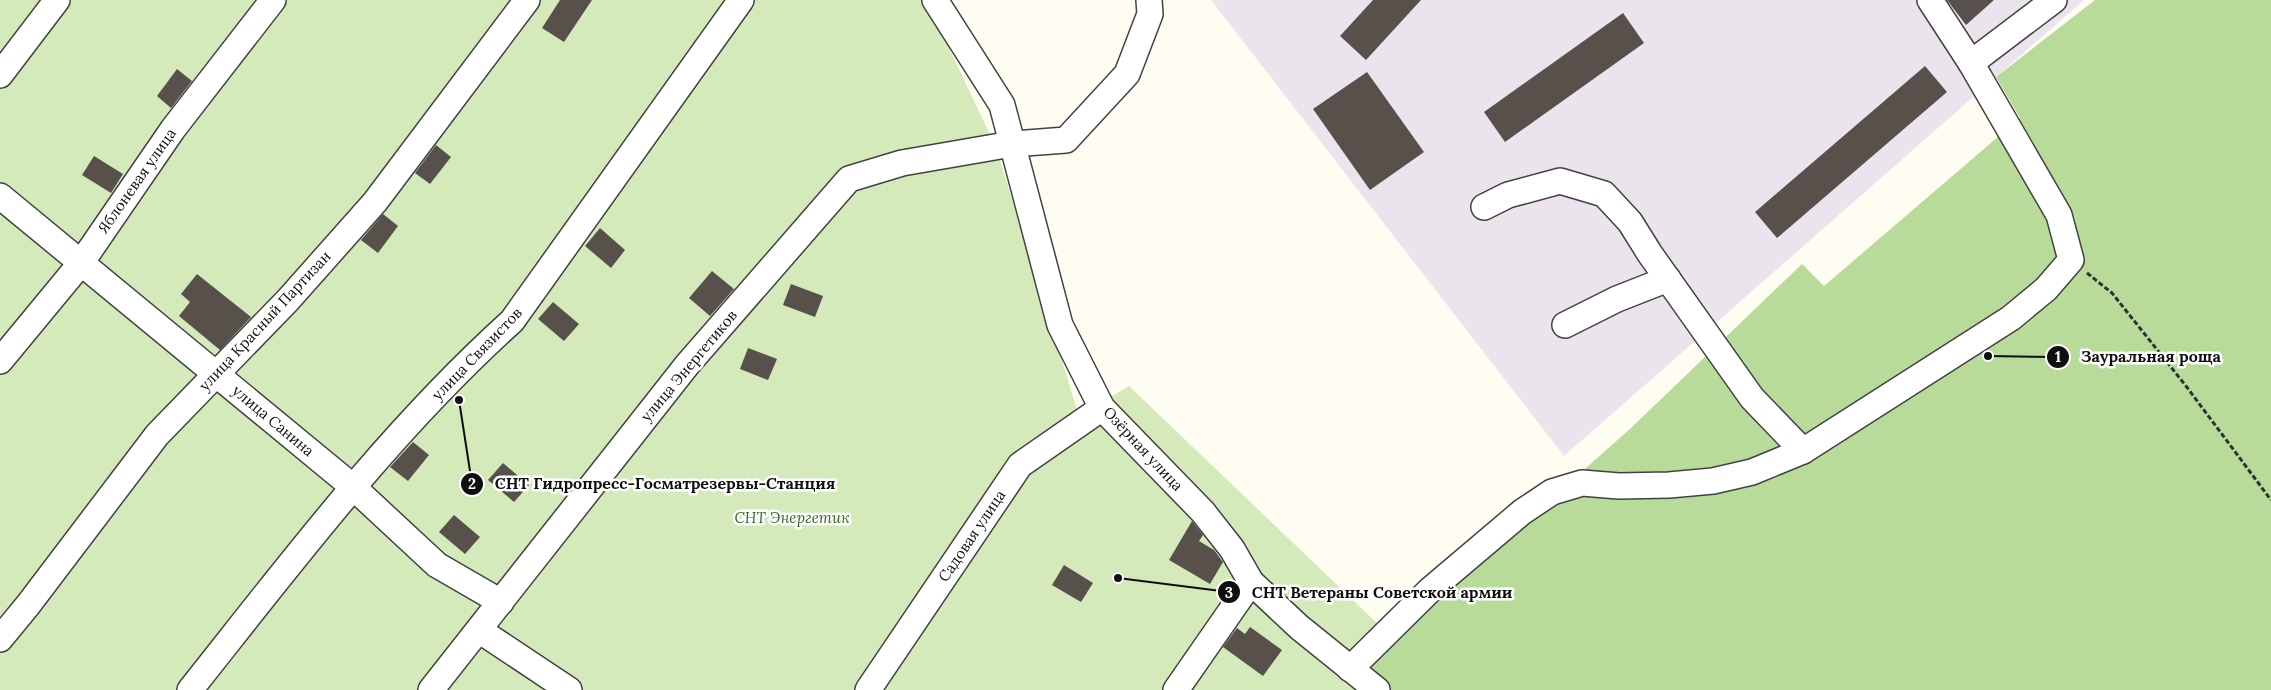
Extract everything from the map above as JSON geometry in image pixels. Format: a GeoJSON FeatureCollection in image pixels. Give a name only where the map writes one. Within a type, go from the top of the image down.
{"type":"FeatureCollection","features":[{"type":"Feature","properties":{"kind":"street"},"geometry":{"type":"LineString","coordinates":[[0,75],[57,0]]}},
{"type":"Feature","properties":{"kind":"street","name":"Яблоневая улица"},"geometry":{"type":"LineString","coordinates":[[0,361],[81,263],[173,129],[273,0]]}},
{"type":"Feature","properties":{"kind":"street","name":"улица Красный Партизан"},"geometry":{"type":"LineString","coordinates":[[0,639],[28,606],[157,435],[288,300],[375,202],[527,0]]}},
{"type":"Feature","properties":{"kind":"street","name":"улица Связистов"},"geometry":{"type":"LineString","coordinates":[[190,690],[353,487],[469,360],[512,321],[741,0]]}},
{"type":"Feature","properties":{"kind":"street","name":"Озёрная улица"},"geometry":{"type":"LineString","coordinates":[[935,0],[1002,105],[1060,325],[1102,408],[1203,512],[1232,549],[1251,582],[1299,627],[1377,690]]}},
{"type":"Feature","properties":{"kind":"street","name":"улица Энергетиков"},"geometry":{"type":"LineString","coordinates":[[431,690],[687,365],[849,179],[902,163],[1012,144],[1066,140],[1127,74],[1150,14],[1149,0]]}},
{"type":"Feature","properties":{"kind":"street"},"geometry":{"type":"LineString","coordinates":[[1350,669],[1430,590],[1522,512],[1552,492],[1582,483],[1628,486],[1712,481],[1752,472],[1803,451],[2010,318],[2046,289],[2071,260],[2059,216],[1971,63],[1930,0]]}},
{"type":"Feature","properties":{"kind":"street"},"geometry":{"type":"LineString","coordinates":[[1971,63],[2054,0]]}},
{"type":"Feature","properties":{"kind":"street"},"geometry":{"type":"LineString","coordinates":[[1484,207],[1508,195],[1560,181],[1604,194],[1630,222],[1752,398],[1803,451]]}},
{"type":"Feature","properties":{"kind":"street","name":"улица Санина"},"geometry":{"type":"LineString","coordinates":[[0,196],[353,487],[436,565],[502,602]]}},
{"type":"Feature","properties":{"kind":"street"},"geometry":{"type":"LineString","coordinates":[[1565,325],[1617,298],[1668,279]]}},
{"type":"Feature","properties":{"kind":"street","name":"Садовая улица"},"geometry":{"type":"LineString","coordinates":[[868,690],[1020,465],[1102,408]]}},
{"type":"Feature","properties":{"kind":"street"},"geometry":{"type":"LineString","coordinates":[[1176,690],[1251,582]]}},
{"type":"Feature","properties":{"kind":"street"},"geometry":{"type":"LineString","coordinates":[[479,630],[569,690]]}},
{"type":"Feature","properties":{"kind":"path"},"geometry":{"type":"LineString","coordinates":[[2071,260],[2112,293],[2186,386],[2271,500]]}},
{"type":"Feature","properties":{"kind":"shaded area"},"geometry":{"type":"Polygon","coordinates":[[[1211,0],[2084,0],[1564,456],[1211,0]]]}},
{"type":"Feature","properties":{"kind":"green space","name":"СНТ Энергетик"},"geometry":{"type":"Polygon","coordinates":[[[0,0],[926,0],[996,147],[1079,416],[1129,386],[1447,690],[0,690],[0,0]]]}},
{"type":"Feature","properties":{"kind":"green space"},"geometry":{"type":"Polygon","coordinates":[[[2095,0],[2271,0],[2271,690],[1379,690],[1357,672],[1632,427],[1802,264],[1824,286],[2020,118],[1996,77],[2095,0]]]}},
{"type":"Feature","properties":{"kind":"building"},"geometry":{"type":"Polygon","coordinates":[[[560,0],[592,0],[564,42],[542,28],[560,0]]]}},
{"type":"Feature","properties":{"kind":"building"},"geometry":{"type":"Polygon","coordinates":[[[1373,0],[1421,0],[1366,60],[1340,36],[1373,0]]]}},
{"type":"Feature","properties":{"kind":"building"},"geometry":{"type":"Polygon","coordinates":[[[1947,0],[1994,0],[1966,25],[1947,0]]]}},
{"type":"Feature","properties":{"kind":"building"},"geometry":{"type":"Polygon","coordinates":[[[1623,13],[1644,43],[1505,142],[1484,112],[1623,13]]]}},
{"type":"Feature","properties":{"kind":"building"},"geometry":{"type":"Polygon","coordinates":[[[1925,66],[1947,92],[1777,238],[1755,212],[1925,66]]]}},
{"type":"Feature","properties":{"kind":"building"},"geometry":{"type":"Polygon","coordinates":[[[177,69],[192,81],[171,108],[157,96],[177,69]]]}},
{"type":"Feature","properties":{"kind":"building"},"geometry":{"type":"Polygon","coordinates":[[[1367,72],[1424,152],[1370,190],[1313,109],[1367,72]]]}},
{"type":"Feature","properties":{"kind":"building"},"geometry":{"type":"Polygon","coordinates":[[[436,145],[451,157],[430,184],[415,173],[436,145]]]}},
{"type":"Feature","properties":{"kind":"building"},"geometry":{"type":"Polygon","coordinates":[[[94,156],[123,174],[111,193],[82,175],[94,156]]]}},
{"type":"Feature","properties":{"kind":"building"},"geometry":{"type":"Polygon","coordinates":[[[383,214],[398,226],[378,253],[361,240],[383,214]]]}},
{"type":"Feature","properties":{"kind":"building"},"geometry":{"type":"Polygon","coordinates":[[[600,228],[625,250],[611,268],[585,246],[600,228]]]}},
{"type":"Feature","properties":{"kind":"building"},"geometry":{"type":"Polygon","coordinates":[[[712,271],[734,289],[710,316],[689,298],[712,271]]]}},
{"type":"Feature","properties":{"kind":"building"},"geometry":{"type":"Polygon","coordinates":[[[197,274],[251,317],[220,350],[179,316],[190,302],[181,294],[197,274]]]}},
{"type":"Feature","properties":{"kind":"building"},"geometry":{"type":"Polygon","coordinates":[[[791,284],[823,296],[815,317],[783,305],[791,284]]]}},
{"type":"Feature","properties":{"kind":"building"},"geometry":{"type":"Polygon","coordinates":[[[553,302],[579,324],[564,341],[538,319],[553,302]]]}},
{"type":"Feature","properties":{"kind":"building"},"geometry":{"type":"Polygon","coordinates":[[[748,348],[777,359],[768,380],[740,369],[748,348]]]}},
{"type":"Feature","properties":{"kind":"building"},"geometry":{"type":"Polygon","coordinates":[[[413,442],[429,455],[408,481],[390,467],[413,442]]]}},
{"type":"Feature","properties":{"kind":"building"},"geometry":{"type":"Polygon","coordinates":[[[503,463],[529,485],[514,502],[488,480],[503,463]]]}},
{"type":"Feature","properties":{"kind":"building"},"geometry":{"type":"Polygon","coordinates":[[[454,515],[480,537],[465,554],[439,532],[454,515]]]}},
{"type":"Feature","properties":{"kind":"building"},"geometry":{"type":"Polygon","coordinates":[[[1192,521],[1203,535],[1199,541],[1214,550],[1223,562],[1210,584],[1169,560],[1192,521]]]}},
{"type":"Feature","properties":{"kind":"building"},"geometry":{"type":"Polygon","coordinates":[[[1064,565],[1093,583],[1081,602],[1052,585],[1064,565]]]}},
{"type":"Feature","properties":{"kind":"building"},"geometry":{"type":"Polygon","coordinates":[[[1250,627],[1282,650],[1263,676],[1223,647],[1237,628],[1245,634],[1250,627]]]}},
{"type":"Feature","properties":{"kind":"place","name":"Зауральная роща"},"geometry":{"type":"Point","coordinates":[1988,356]}},
{"type":"Feature","properties":{"kind":"place","name":"СНТ Гидропресс-Госматрезервы-Станция"},"geometry":{"type":"Point","coordinates":[459,400]}},
{"type":"Feature","properties":{"kind":"place","name":"СНТ Ветераны Советской армии"},"geometry":{"type":"Point","coordinates":[1118,578]}}]}
